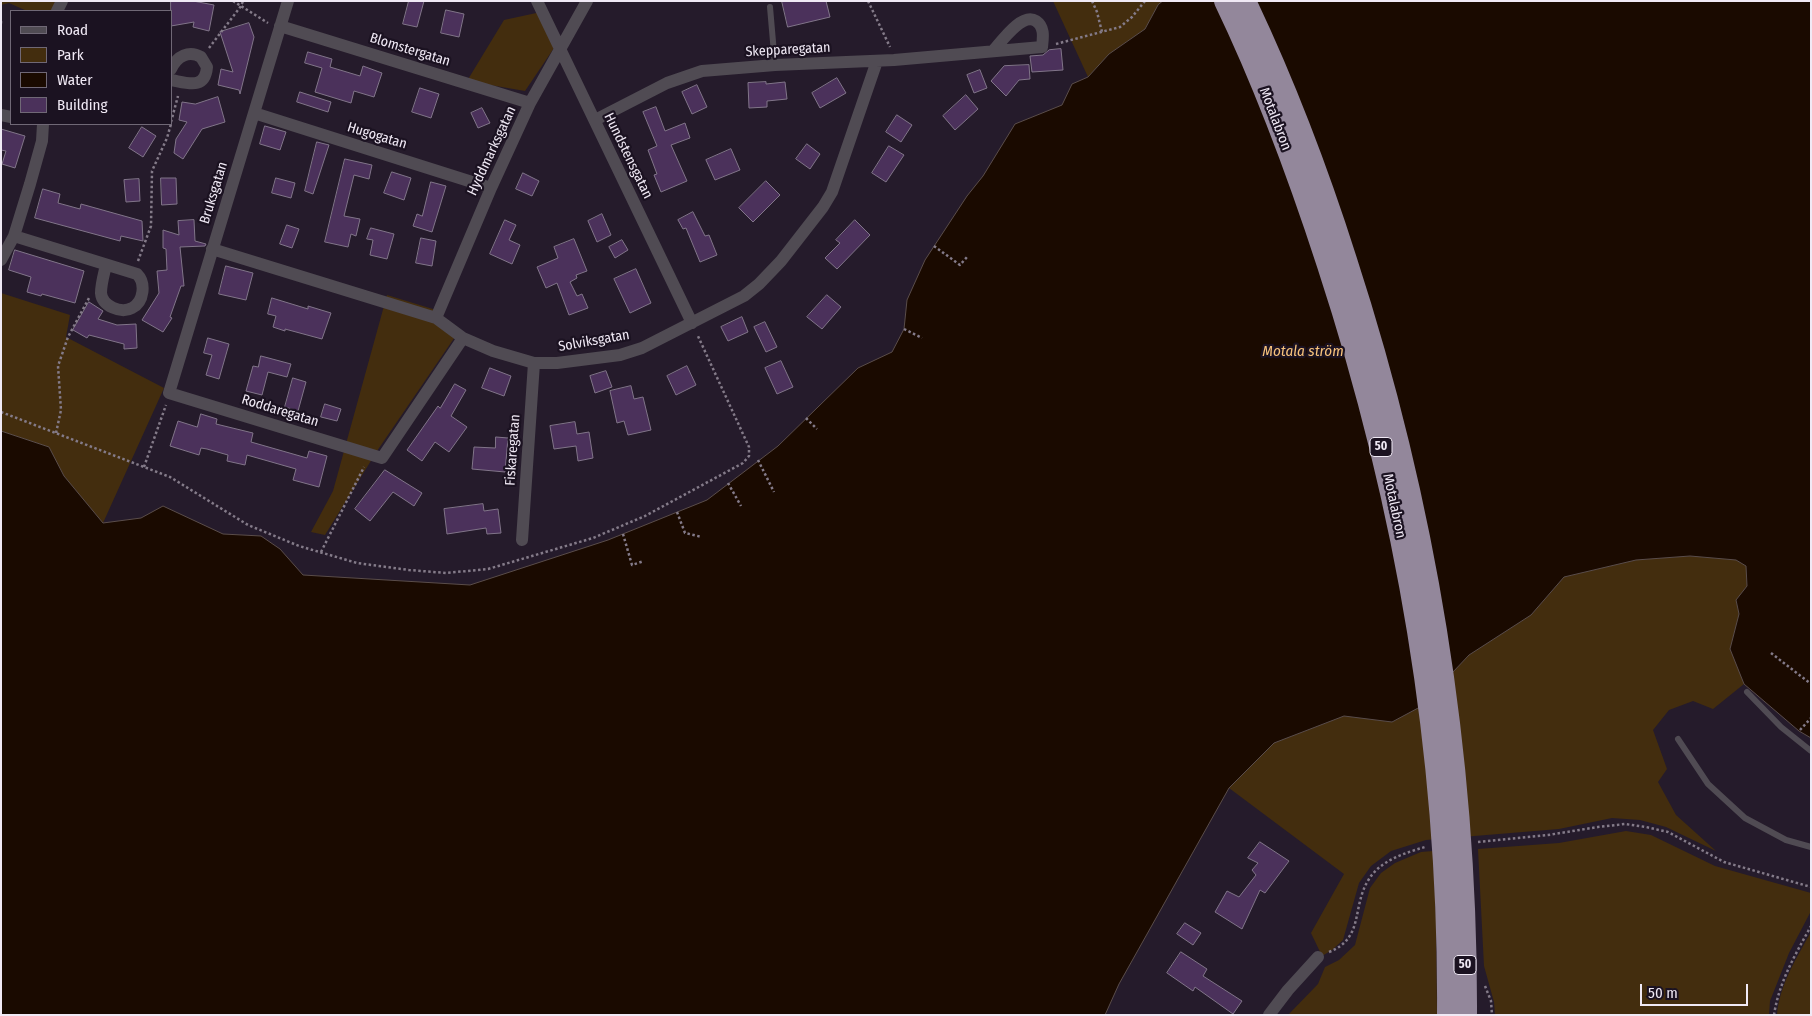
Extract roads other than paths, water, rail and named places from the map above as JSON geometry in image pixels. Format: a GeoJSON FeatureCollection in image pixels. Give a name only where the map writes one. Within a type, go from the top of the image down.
{"type":"FeatureCollection","features":[{"type":"Feature","properties":{"kind":"highway","name":"Motalabron"},"geometry":{"type":"LineString","coordinates":[[1225,1],[1261,82],[1308,204],[1344,314],[1380,442],[1409,576],[1433,736],[1441,824],[1455,915]]}},
{"type":"Feature","properties":{"kind":"highway","name":"Motalabron"},"geometry":{"type":"LineString","coordinates":[[1245,1],[1305,141],[1326,197],[1364,316],[1398,436],[1422,544],[1451,733],[1457,792],[1455,915]]}},
{"type":"Feature","properties":{"kind":"highway","name":"50"},"geometry":{"type":"LineString","coordinates":[[1448,1015],[1455,915]]}},
{"type":"Feature","properties":{"kind":"highway","name":"50"},"geometry":{"type":"LineString","coordinates":[[1455,915],[1466,1015]]}},
{"type":"Feature","properties":{"kind":"street","name":"Bruksgatan"},"geometry":{"type":"LineString","coordinates":[[169,393],[288,1]]}},
{"type":"Feature","properties":{"kind":"street","name":"Hundstensgatan"},"geometry":{"type":"LineString","coordinates":[[537,1],[692,323]]}},
{"type":"Feature","properties":{"kind":"street","name":"Hyddmarksgatan"},"geometry":{"type":"LineString","coordinates":[[436,318],[491,188],[530,103],[561,51],[587,1]]}},
{"type":"Feature","properties":{"kind":"street","name":"Skepparegatan"},"geometry":{"type":"LineString","coordinates":[[595,120],[667,83],[702,71],[775,65],[894,60],[1042,47],[1044,35],[1041,25],[1034,19],[1026,19],[1020,22],[993,51]]}},
{"type":"Feature","properties":{"kind":"street","name":"Blomstergatan"},"geometry":{"type":"LineString","coordinates":[[280,26],[530,103]]}},
{"type":"Feature","properties":{"kind":"street"},"geometry":{"type":"LineString","coordinates":[[172,67],[175,62],[186,55],[201,57],[207,67],[204,78],[194,84],[177,81]]}},
{"type":"Feature","properties":{"kind":"street","name":"Solviksgatan"},"geometry":{"type":"LineString","coordinates":[[212,249],[436,318],[463,338],[493,351],[534,363],[557,363],[620,355],[642,348],[729,305],[759,284],[781,261],[823,207],[832,192],[877,61]]}},
{"type":"Feature","properties":{"kind":"street","name":"Hugogatan"},"geometry":{"type":"LineString","coordinates":[[254,114],[491,188]]}},
{"type":"Feature","properties":{"kind":"street"},"geometry":{"type":"LineString","coordinates":[[1,260],[14,236],[42,141],[43,125]]}},
{"type":"Feature","properties":{"kind":"street"},"geometry":{"type":"LineString","coordinates":[[14,236],[134,273],[142,281],[143,289],[137,304],[132,308],[123,310],[109,306],[103,300],[101,291],[106,265]]}},
{"type":"Feature","properties":{"kind":"street","name":"Roddaregatan"},"geometry":{"type":"LineString","coordinates":[[169,393],[376,456],[463,338]]}},
{"type":"Feature","properties":{"kind":"street","name":"Fiskaregatan"},"geometry":{"type":"LineString","coordinates":[[522,540],[534,363]]}},
{"type":"Feature","properties":{"kind":"street"},"geometry":{"type":"LineString","coordinates":[[1269,1015],[1288,990],[1318,957]]}},
{"type":"Feature","properties":{"kind":"lane"},"geometry":{"type":"LineString","coordinates":[[770,7],[775,65]]}},
{"type":"Feature","properties":{"kind":"lane"},"geometry":{"type":"LineString","coordinates":[[1746,692],[1781,727],[1811,750]]}},
{"type":"Feature","properties":{"kind":"lane"},"geometry":{"type":"LineString","coordinates":[[1678,739],[1708,784],[1745,818],[1786,840],[1811,847]]}},
{"type":"Feature","properties":{"kind":"water","name":"Motala ström"},"geometry":{"type":"Polygon","coordinates":[[[1163,1],[1811,1],[1811,738],[1799,731],[1744,684],[1730,649],[1739,614],[1736,600],[1747,586],[1746,566],[1736,560],[1690,556],[1636,560],[1564,577],[1531,615],[1469,655],[1420,707],[1392,722],[1344,716],[1274,743],[1229,788],[1119,984],[1105,1015],[1,1015],[1,431],[49,447],[64,476],[103,523],[141,518],[163,506],[223,534],[261,536],[280,549],[303,575],[470,585],[608,540],[707,500],[778,446],[858,368],[892,352],[904,329],[907,300],[925,260],[967,196],[983,176],[1015,124],[1062,105],[1072,84],[1088,77],[1109,54],[1145,29],[1158,5],[1163,1]]]}}]}
